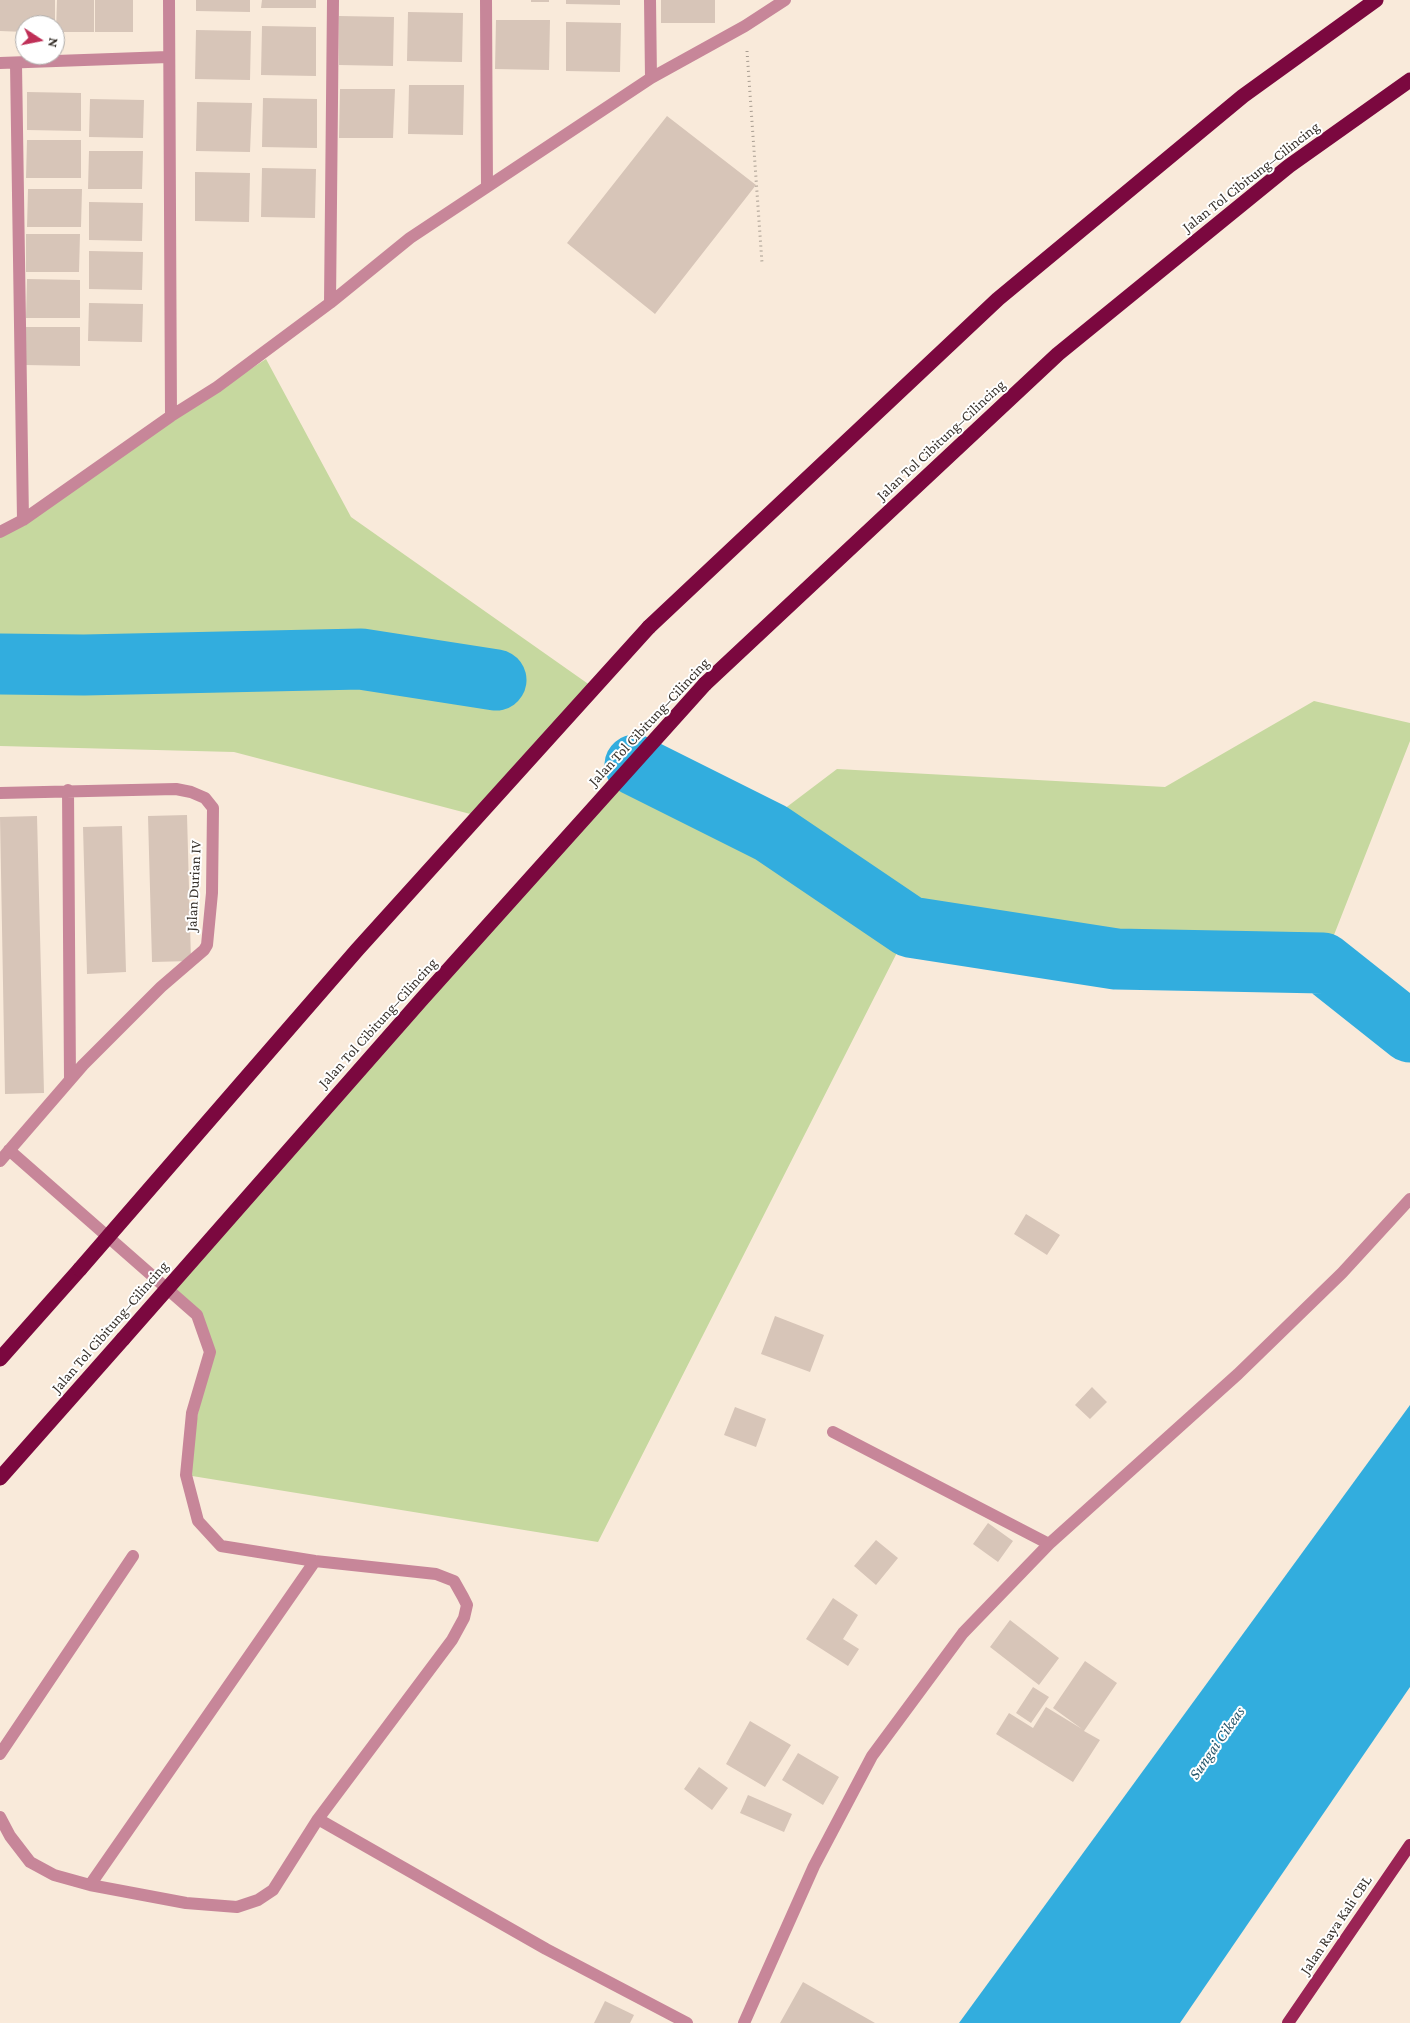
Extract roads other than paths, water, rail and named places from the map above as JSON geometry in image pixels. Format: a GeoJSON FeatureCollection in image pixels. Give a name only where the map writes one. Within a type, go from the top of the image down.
{"type":"FeatureCollection","features":[{"type":"Feature","properties":{"kind":"highway"},"geometry":{"type":"LineString","coordinates":[[0,1359],[357,950],[649,627],[998,299],[1243,96],[1376,0]]}},
{"type":"Feature","properties":{"kind":"highway","name":"Jalan Tol Cibitung–Cilincing"},"geometry":{"type":"LineString","coordinates":[[0,1478],[422,999],[706,684],[1058,354],[1289,166],[1410,80]]}},
{"type":"Feature","properties":{"kind":"main road","name":"Jalan Raya Kali CBL"},"geometry":{"type":"LineString","coordinates":[[1288,2023],[1410,1845]]}},
{"type":"Feature","properties":{"kind":"street"},"geometry":{"type":"LineString","coordinates":[[169,0],[171,416]]}},
{"type":"Feature","properties":{"kind":"street"},"geometry":{"type":"LineString","coordinates":[[330,303],[333,0]]}},
{"type":"Feature","properties":{"kind":"street"},"geometry":{"type":"LineString","coordinates":[[486,0],[487,187]]}},
{"type":"Feature","properties":{"kind":"street"},"geometry":{"type":"LineString","coordinates":[[650,0],[651,78]]}},
{"type":"Feature","properties":{"kind":"street"},"geometry":{"type":"LineString","coordinates":[[0,532],[23,520],[171,416],[217,387],[330,303],[410,238],[651,78],[745,26],[785,0]]}},
{"type":"Feature","properties":{"kind":"street"},"geometry":{"type":"LineString","coordinates":[[65,62],[168,57]]}},
{"type":"Feature","properties":{"kind":"street"},"geometry":{"type":"LineString","coordinates":[[0,63],[15,64]]}},
{"type":"Feature","properties":{"kind":"street"},"geometry":{"type":"LineString","coordinates":[[16,65],[23,520]]}},
{"type":"Feature","properties":{"kind":"street","name":"Jalan Durian IV"},"geometry":{"type":"LineString","coordinates":[[0,793],[176,789],[191,792],[205,798],[213,808],[212,893],[204,950],[161,987],[70,1080],[0,1160]]}},
{"type":"Feature","properties":{"kind":"street"},"geometry":{"type":"LineString","coordinates":[[68,790],[70,1080]]}},
{"type":"Feature","properties":{"kind":"street"},"geometry":{"type":"LineString","coordinates":[[0,1817],[10,1836],[30,1862],[54,1875],[90,1885],[186,1903],[237,1907],[258,1900],[273,1890],[318,1818],[452,1640],[464,1618],[467,1605],[454,1581],[436,1574],[315,1561],[221,1546],[198,1521],[186,1475],[192,1413],[210,1352],[197,1316],[9,1150]]}},
{"type":"Feature","properties":{"kind":"street"},"geometry":{"type":"LineString","coordinates":[[744,2023],[814,1866],[872,1756],[963,1633],[1049,1544],[1238,1374],[1342,1273],[1410,1200]]}},
{"type":"Feature","properties":{"kind":"street"},"geometry":{"type":"LineString","coordinates":[[833,1432],[1049,1544]]}},
{"type":"Feature","properties":{"kind":"street"},"geometry":{"type":"LineString","coordinates":[[0,1754],[133,1556]]}},
{"type":"Feature","properties":{"kind":"street"},"geometry":{"type":"LineString","coordinates":[[90,1885],[315,1561]]}},
{"type":"Feature","properties":{"kind":"street"},"geometry":{"type":"LineString","coordinates":[[318,1818],[546,1949],[687,2023]]}},
{"type":"Feature","properties":{"kind":"water","name":"Sungai Cikeas"},"geometry":{"type":"Polygon","coordinates":[[[1410,1405],[1410,1687],[1180,2023],[959,2023],[1410,1405]]]}},
{"type":"Feature","properties":{"kind":"waterway"},"geometry":{"type":"LineString","coordinates":[[0,664],[84,665],[361,659],[496,680]]}},
{"type":"Feature","properties":{"kind":"waterway"},"geometry":{"type":"LineString","coordinates":[[635,765],[771,833],[910,927],[1116,959],[1323,963],[1410,1032]]}}]}
